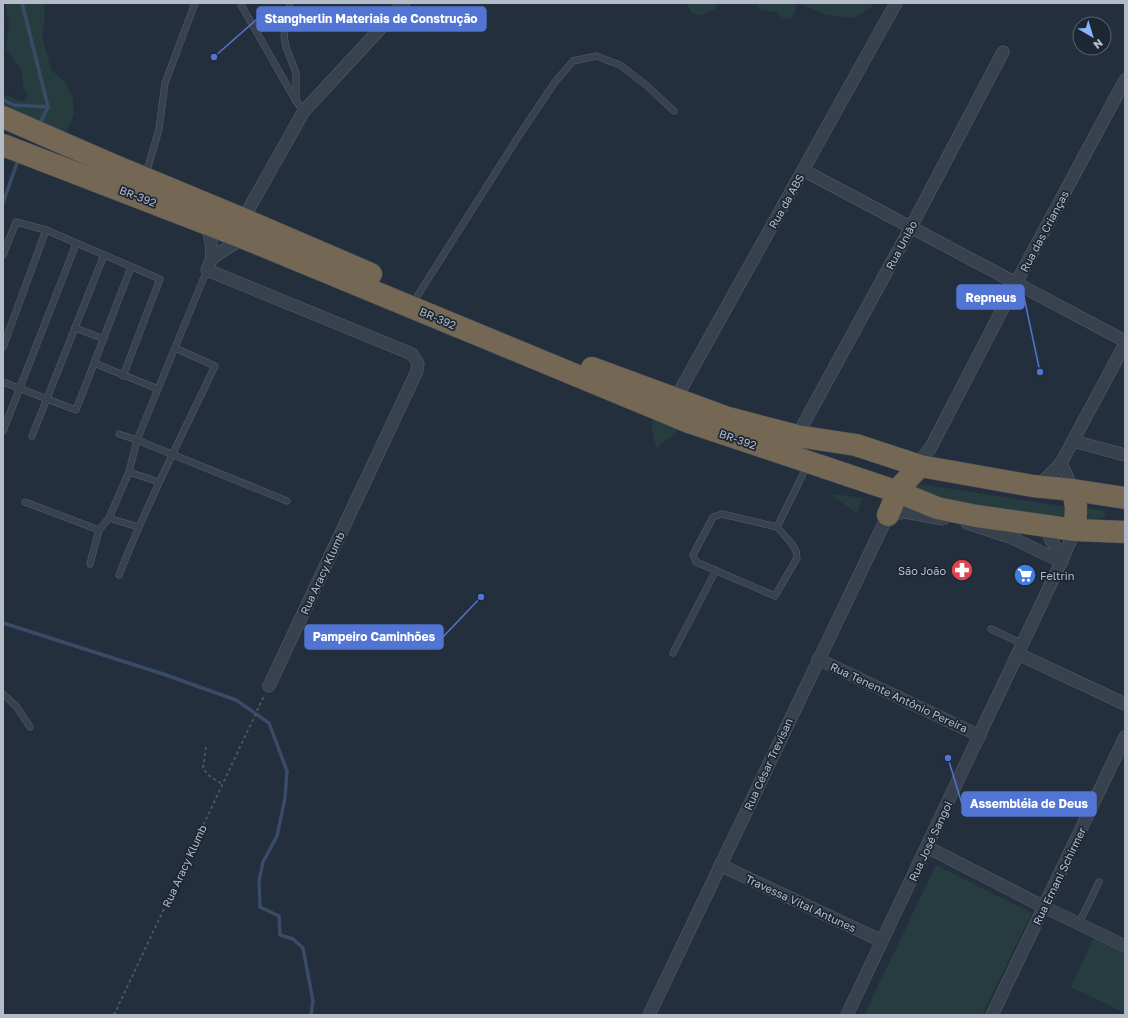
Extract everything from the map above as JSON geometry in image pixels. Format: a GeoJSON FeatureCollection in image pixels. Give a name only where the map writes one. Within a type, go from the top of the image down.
{"type":"FeatureCollection","features":[{"type":"Feature","properties":{"kind":"highway","name":"BR-392"},"geometry":{"type":"LineString","coordinates":[[3,117],[144,178],[246,229],[640,403],[689,422],[875,485],[910,484],[1033,486],[1073,490],[1125,498]]}},
{"type":"Feature","properties":{"kind":"highway","name":"BR-392"},"geometry":{"type":"LineString","coordinates":[[3,145],[206,222],[246,229],[418,295],[563,356],[728,418],[797,436],[856,445],[910,484],[937,508],[976,516],[1075,530],[1125,532]]}},
{"type":"Feature","properties":{"kind":"highway"},"geometry":{"type":"LineString","coordinates":[[1073,490],[1076,507],[1075,530]]}},
{"type":"Feature","properties":{"kind":"street"},"geometry":{"type":"LineString","coordinates":[[212,258],[235,243],[246,229],[304,111],[404,3]]}},
{"type":"Feature","properties":{"kind":"street","name":"Rua da ABS"},"geometry":{"type":"LineString","coordinates":[[676,398],[896,3]]}},
{"type":"Feature","properties":{"kind":"street","name":"Rua União"},"geometry":{"type":"LineString","coordinates":[[797,436],[911,227],[1003,52]]}},
{"type":"Feature","properties":{"kind":"street","name":"Rua das Crianças"},"geometry":{"type":"LineString","coordinates":[[910,484],[1125,80]]}},
{"type":"Feature","properties":{"kind":"street"},"geometry":{"type":"LineString","coordinates":[[804,170],[1125,342],[1061,463],[1039,485],[1033,486]]}},
{"type":"Feature","properties":{"kind":"street"},"geometry":{"type":"LineString","coordinates":[[206,222],[211,242],[212,258],[207,270]]}},
{"type":"Feature","properties":{"kind":"street","name":"Rua Aracy Klumb"},"geometry":{"type":"LineString","coordinates":[[207,270],[412,354],[418,363],[417,371],[269,686]]}},
{"type":"Feature","properties":{"kind":"street"},"geometry":{"type":"LineString","coordinates":[[1073,441],[1125,455]]}},
{"type":"Feature","properties":{"kind":"street"},"geometry":{"type":"LineString","coordinates":[[1061,463],[1073,490]]}},
{"type":"Feature","properties":{"kind":"street"},"geometry":{"type":"LineString","coordinates":[[910,484],[905,512],[965,523],[1010,537],[1063,560]]}},
{"type":"Feature","properties":{"kind":"street","name":"Rua César Trevisan"},"geometry":{"type":"LineString","coordinates":[[649,1015],[818,659],[910,484]]}},
{"type":"Feature","properties":{"kind":"street"},"geometry":{"type":"LineString","coordinates":[[1046,526],[1051,540],[1063,560]]}},
{"type":"Feature","properties":{"kind":"street","name":"Rua José Sangoi"},"geometry":{"type":"LineString","coordinates":[[847,1015],[1063,560],[1075,530]]}},
{"type":"Feature","properties":{"kind":"street"},"geometry":{"type":"LineString","coordinates":[[1021,649],[1125,704]]}},
{"type":"Feature","properties":{"kind":"street","name":"Rua Tenente Antônio Pereira"},"geometry":{"type":"LineString","coordinates":[[818,659],[980,736]]}},
{"type":"Feature","properties":{"kind":"street","name":"Rua Ernani Schirmer"},"geometry":{"type":"LineString","coordinates":[[992,1015],[1125,737]]}},
{"type":"Feature","properties":{"kind":"street"},"geometry":{"type":"LineString","coordinates":[[927,847],[1044,907],[1125,946]]}},
{"type":"Feature","properties":{"kind":"street","name":"Travessa Vital Antunes"},"geometry":{"type":"LineString","coordinates":[[720,865],[882,941]]}},
{"type":"Feature","properties":{"kind":"lane"},"geometry":{"type":"LineString","coordinates":[[144,178],[159,130],[165,83],[195,3]]}},
{"type":"Feature","properties":{"kind":"lane"},"geometry":{"type":"LineString","coordinates":[[240,3],[296,101],[304,111]]}},
{"type":"Feature","properties":{"kind":"lane"},"geometry":{"type":"LineString","coordinates":[[290,3],[284,36],[296,73],[296,101]]}},
{"type":"Feature","properties":{"kind":"lane"},"geometry":{"type":"LineString","coordinates":[[418,295],[524,127],[555,82],[574,61],[596,56],[620,65],[646,85],[674,112]]}},
{"type":"Feature","properties":{"kind":"lane"},"geometry":{"type":"LineString","coordinates":[[3,256],[16,222],[46,230],[160,279],[123,376]]}},
{"type":"Feature","properties":{"kind":"lane"},"geometry":{"type":"LineString","coordinates":[[3,347],[46,230]]}},
{"type":"Feature","properties":{"kind":"lane"},"geometry":{"type":"LineString","coordinates":[[3,431],[76,244]]}},
{"type":"Feature","properties":{"kind":"lane"},"geometry":{"type":"LineString","coordinates":[[32,436],[104,256]]}},
{"type":"Feature","properties":{"kind":"lane"},"geometry":{"type":"LineString","coordinates":[[3,382],[76,410],[131,266]]}},
{"type":"Feature","properties":{"kind":"lane"},"geometry":{"type":"LineString","coordinates":[[90,564],[99,530],[109,518],[129,472],[137,440],[207,270]]}},
{"type":"Feature","properties":{"kind":"lane"},"geometry":{"type":"LineString","coordinates":[[75,328],[104,339]]}},
{"type":"Feature","properties":{"kind":"lane"},"geometry":{"type":"LineString","coordinates":[[119,575],[138,527],[159,482],[174,455],[214,366],[175,348]]}},
{"type":"Feature","properties":{"kind":"lane"},"geometry":{"type":"LineString","coordinates":[[94,364],[158,389]]}},
{"type":"Feature","properties":{"kind":"lane"},"geometry":{"type":"LineString","coordinates":[[119,434],[287,501]]}},
{"type":"Feature","properties":{"kind":"lane"},"geometry":{"type":"LineString","coordinates":[[777,527],[809,462]]}},
{"type":"Feature","properties":{"kind":"lane"},"geometry":{"type":"LineString","coordinates":[[129,472],[159,482]]}},
{"type":"Feature","properties":{"kind":"lane"},"geometry":{"type":"LineString","coordinates":[[25,502],[99,530]]}},
{"type":"Feature","properties":{"kind":"lane"},"geometry":{"type":"LineString","coordinates":[[722,514],[777,527],[792,544],[796,551],[797,558],[775,596],[696,562],[693,555],[713,517],[722,514]]}},
{"type":"Feature","properties":{"kind":"lane"},"geometry":{"type":"LineString","coordinates":[[109,518],[138,527]]}},
{"type":"Feature","properties":{"kind":"lane"},"geometry":{"type":"LineString","coordinates":[[673,653],[716,570]]}},
{"type":"Feature","properties":{"kind":"lane"},"geometry":{"type":"LineString","coordinates":[[991,629],[1021,649]]}},
{"type":"Feature","properties":{"kind":"lane"},"geometry":{"type":"LineString","coordinates":[[3,694],[16,706],[30,727]]}},
{"type":"Feature","properties":{"kind":"lane"},"geometry":{"type":"LineString","coordinates":[[1079,923],[1099,882]]}},
{"type":"Feature","properties":{"kind":"path","name":"Rua Aracy Klumb"},"geometry":{"type":"LineString","coordinates":[[114,1015],[269,686]]}},
{"type":"Feature","properties":{"kind":"path"},"geometry":{"type":"LineString","coordinates":[[206,748],[202,768],[208,775],[223,784]]}},
{"type":"Feature","properties":{"kind":"green space"},"geometry":{"type":"Polygon","coordinates":[[[5,3],[44,3],[45,17],[42,35],[51,70],[64,81],[73,97],[74,115],[66,132],[52,130],[3,107],[3,94],[24,102],[28,95],[23,87],[22,70],[6,49],[9,23],[5,3]]]}},
{"type":"Feature","properties":{"kind":"green space"},"geometry":{"type":"Polygon","coordinates":[[[687,3],[717,3],[715,9],[699,16],[691,12],[687,3]]]}},
{"type":"Feature","properties":{"kind":"green space"},"geometry":{"type":"Polygon","coordinates":[[[756,3],[796,3],[796,11],[791,18],[782,19],[777,12],[759,10],[756,3]]]}},
{"type":"Feature","properties":{"kind":"green space"},"geometry":{"type":"Polygon","coordinates":[[[797,3],[875,4],[855,18],[827,15],[797,3]]]}},
{"type":"Feature","properties":{"kind":"green space"},"geometry":{"type":"Polygon","coordinates":[[[654,417],[678,428],[676,433],[656,448],[651,423],[654,417]]]}},
{"type":"Feature","properties":{"kind":"green space"},"geometry":{"type":"Polygon","coordinates":[[[919,484],[1068,507],[1069,513],[1059,518],[919,497],[915,487],[919,484]]]}},
{"type":"Feature","properties":{"kind":"green space"},"geometry":{"type":"Polygon","coordinates":[[[834,494],[863,498],[857,513],[832,496],[834,494]]]}},
{"type":"Feature","properties":{"kind":"green space"},"geometry":{"type":"Polygon","coordinates":[[[1079,507],[1106,511],[1105,517],[1079,523],[1079,507]]]}},
{"type":"Feature","properties":{"kind":"green space"},"geometry":{"type":"Polygon","coordinates":[[[936,865],[1032,913],[982,1015],[864,1015],[936,865]]]}},
{"type":"Feature","properties":{"kind":"green space"},"geometry":{"type":"Polygon","coordinates":[[[1095,935],[1125,949],[1125,1013],[1071,987],[1095,935]]]}},
{"type":"Feature","properties":{"kind":"waterway"},"geometry":{"type":"LineString","coordinates":[[22,3],[48,107],[39,125]]}},
{"type":"Feature","properties":{"kind":"waterway"},"geometry":{"type":"LineString","coordinates":[[3,100],[14,105],[48,107]]}},
{"type":"Feature","properties":{"kind":"waterway"},"geometry":{"type":"LineString","coordinates":[[3,203],[18,160]]}},
{"type":"Feature","properties":{"kind":"waterway"},"geometry":{"type":"LineString","coordinates":[[3,623],[163,674],[236,700],[269,723],[287,771],[285,798],[277,836],[263,862],[259,881],[260,907],[279,916],[280,935],[293,939],[303,948],[313,1001],[311,1015]]}},
{"type":"Feature","properties":{"kind":"place","name":"Stangherlin Materiais de Construção"},"geometry":{"type":"Point","coordinates":[214,57]}},
{"type":"Feature","properties":{"kind":"place","name":"Repneus"},"geometry":{"type":"Point","coordinates":[1040,372]}},
{"type":"Feature","properties":{"kind":"place","name":"São João"},"geometry":{"type":"Point","coordinates":[962,570]}},
{"type":"Feature","properties":{"kind":"place","name":"Feltrin"},"geometry":{"type":"Point","coordinates":[1025,575]}},
{"type":"Feature","properties":{"kind":"place","name":"Pampeiro Caminhões"},"geometry":{"type":"Point","coordinates":[481,597]}},
{"type":"Feature","properties":{"kind":"place","name":"Assembléia de Deus"},"geometry":{"type":"Point","coordinates":[948,758]}}]}
